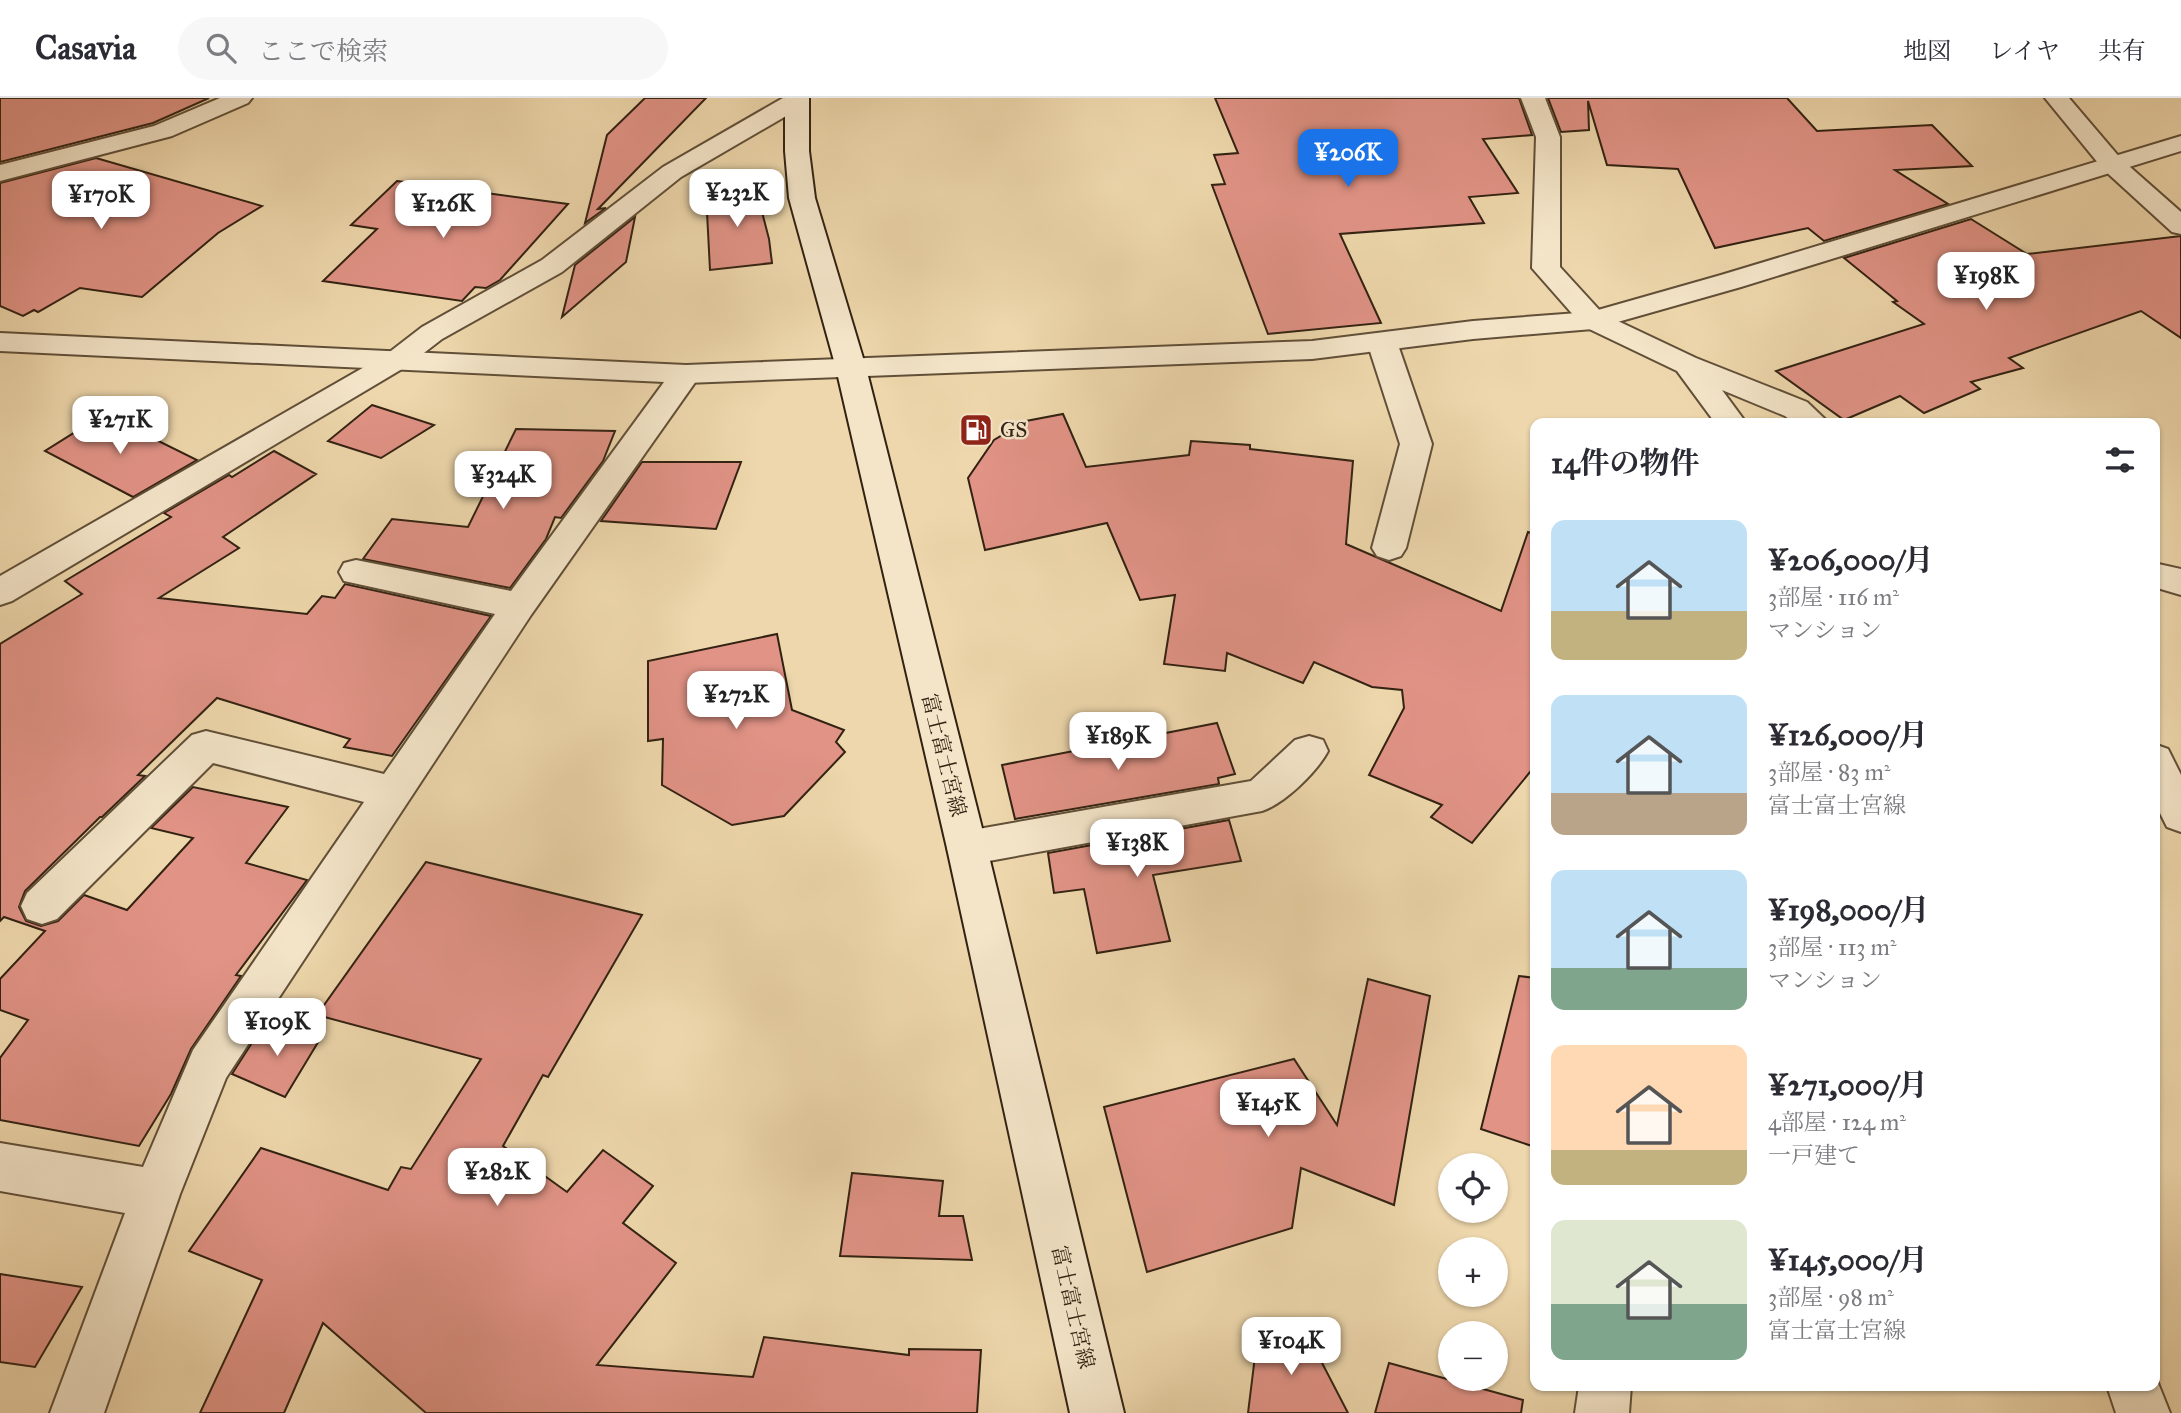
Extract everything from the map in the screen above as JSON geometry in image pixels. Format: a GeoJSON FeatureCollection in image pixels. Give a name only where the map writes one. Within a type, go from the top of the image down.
{"type":"FeatureCollection","features":[{"type":"Feature","properties":{"kind":"street"},"geometry":{"type":"LineString","coordinates":[[0,173],[163,131],[240,98]]}},
{"type":"Feature","properties":{"kind":"street"},"geometry":{"type":"LineString","coordinates":[[1533,98],[1548,137],[1546,268],[1593,320],[1796,409],[1807,418]]}},
{"type":"Feature","properties":{"kind":"street"},"geometry":{"type":"LineString","coordinates":[[2054,98],[2112,164],[2181,226]]}},
{"type":"Feature","properties":{"kind":"street"},"geometry":{"type":"LineString","coordinates":[[0,592],[397,360],[432,333],[552,266],[671,172],[797,99]]}},
{"type":"Feature","properties":{"kind":"street","name":"富士富士宮線"},"geometry":{"type":"LineString","coordinates":[[797,99],[797,151],[802,198],[851,368],[967,848],[1097,1413]]}},
{"type":"Feature","properties":{"kind":"street"},"geometry":{"type":"LineString","coordinates":[[0,342],[686,373],[1312,350],[1593,320],[1731,281],[2181,143]]}},
{"type":"Feature","properties":{"kind":"street"},"geometry":{"type":"LineString","coordinates":[[1382,342],[1416,444],[1389,548]]}},
{"type":"Feature","properties":{"kind":"street"},"geometry":{"type":"LineString","coordinates":[[1686,363],[1727,418]]}},
{"type":"Feature","properties":{"kind":"street"},"geometry":{"type":"LineString","coordinates":[[77,1413],[156,1194],[209,1065],[519,606],[686,373]]}},
{"type":"Feature","properties":{"kind":"street"},"geometry":{"type":"LineString","coordinates":[[356,572],[519,606]]}},
{"type":"Feature","properties":{"kind":"street"},"geometry":{"type":"LineString","coordinates":[[2160,577],[2181,582]]}},
{"type":"Feature","properties":{"kind":"street"},"geometry":{"type":"LineString","coordinates":[[42,906],[206,746],[393,793]]}},
{"type":"Feature","properties":{"kind":"street"},"geometry":{"type":"LineString","coordinates":[[967,848],[1262,795],[1309,751]]}},
{"type":"Feature","properties":{"kind":"street"},"geometry":{"type":"LineString","coordinates":[[2160,772],[2181,815]]}},
{"type":"Feature","properties":{"kind":"street"},"geometry":{"type":"LineString","coordinates":[[0,1167],[156,1194]]}},
{"type":"Feature","properties":{"kind":"street"},"geometry":{"type":"LineString","coordinates":[[1602,1413],[1604,1391]]}},
{"type":"Feature","properties":{"kind":"street"},"geometry":{"type":"LineString","coordinates":[[2135,1391],[2143,1413]]}},
{"type":"Feature","properties":{"kind":"building"},"geometry":{"type":"Polygon","coordinates":[[[0,98],[209,98],[153,123],[0,162],[0,98]]]}},
{"type":"Feature","properties":{"kind":"building"},"geometry":{"type":"Polygon","coordinates":[[[645,98],[706,98],[598,209],[606,208],[585,223],[607,135],[645,98]]]}},
{"type":"Feature","properties":{"kind":"building"},"geometry":{"type":"Polygon","coordinates":[[[1215,98],[1519,98],[1532,135],[1483,139],[1518,193],[1469,197],[1484,223],[1340,234],[1381,323],[1268,334],[1212,185],[1225,184],[1214,155],[1238,153],[1215,98]]]}},
{"type":"Feature","properties":{"kind":"building"},"geometry":{"type":"Polygon","coordinates":[[[1548,98],[1787,98],[1817,131],[1932,125],[1972,166],[1895,170],[1948,204],[1824,241],[1808,228],[1715,248],[1678,169],[1607,165],[1588,101],[1589,130],[1561,132],[1548,98]]]}},
{"type":"Feature","properties":{"kind":"building"},"geometry":{"type":"Polygon","coordinates":[[[96,158],[262,206],[218,233],[142,297],[80,288],[38,312],[34,310],[23,316],[0,306],[0,183],[96,158]]]}},
{"type":"Feature","properties":{"kind":"building"},"geometry":{"type":"Polygon","coordinates":[[[397,181],[568,204],[500,280],[486,288],[475,287],[462,301],[323,281],[377,229],[351,225],[397,181]]]}},
{"type":"Feature","properties":{"kind":"building"},"geometry":{"type":"Polygon","coordinates":[[[755,185],[769,239],[772,263],[710,270],[706,193],[755,185]]]}},
{"type":"Feature","properties":{"kind":"building"},"geometry":{"type":"Polygon","coordinates":[[[635,217],[626,262],[562,317],[575,265],[635,217]]]}},
{"type":"Feature","properties":{"kind":"building"},"geometry":{"type":"Polygon","coordinates":[[[1971,219],[2027,254],[2181,236],[2181,338],[2141,311],[2009,358],[2023,368],[1971,382],[1980,389],[1924,413],[1900,396],[1849,418],[1841,418],[1776,371],[1924,324],[1893,302],[1897,301],[1844,258],[1971,219]]]}},
{"type":"Feature","properties":{"kind":"building"},"geometry":{"type":"Polygon","coordinates":[[[372,405],[434,425],[381,458],[328,441],[372,405]]]}},
{"type":"Feature","properties":{"kind":"building"},"geometry":{"type":"Polygon","coordinates":[[[104,414],[197,460],[133,497],[45,451],[104,414]]]}},
{"type":"Feature","properties":{"kind":"building"},"geometry":{"type":"Polygon","coordinates":[[[1063,414],[1086,467],[1189,455],[1191,441],[1250,445],[1250,449],[1353,461],[1346,544],[1501,611],[1530,533],[1530,772],[1472,843],[1431,817],[1442,805],[1369,775],[1404,708],[1402,690],[1372,687],[1314,662],[1303,683],[1227,653],[1225,671],[1164,664],[1175,595],[1140,600],[1107,523],[985,550],[968,478],[994,440],[1026,421],[1063,414]]]}},
{"type":"Feature","properties":{"kind":"building"},"geometry":{"type":"Polygon","coordinates":[[[516,429],[615,431],[603,461],[561,518],[555,517],[546,539],[510,588],[363,559],[392,519],[468,527],[516,429]]]}},
{"type":"Feature","properties":{"kind":"building"},"geometry":{"type":"Polygon","coordinates":[[[274,451],[316,474],[223,537],[239,548],[159,598],[307,614],[322,596],[335,598],[345,584],[491,616],[392,756],[344,747],[350,739],[217,698],[138,775],[145,776],[25,891],[19,907],[26,921],[41,926],[58,921],[84,895],[127,910],[193,838],[151,828],[193,787],[288,807],[246,863],[307,880],[236,975],[241,976],[191,1049],[171,1094],[139,1146],[0,1120],[0,1058],[28,1020],[0,1010],[0,979],[45,931],[4,917],[0,921],[0,644],[82,594],[65,581],[171,517],[164,513],[274,451]]]}},
{"type":"Feature","properties":{"kind":"building"},"geometry":{"type":"Polygon","coordinates":[[[642,462],[741,462],[716,529],[601,521],[642,462]]]}},
{"type":"Feature","properties":{"kind":"building"},"geometry":{"type":"Polygon","coordinates":[[[777,634],[792,710],[844,730],[836,742],[845,752],[784,816],[732,825],[662,785],[663,739],[648,741],[648,661],[777,634]]]}},
{"type":"Feature","properties":{"kind":"building"},"geometry":{"type":"Polygon","coordinates":[[[1217,723],[1235,774],[1218,778],[1219,784],[1015,819],[1002,765],[1217,723]]]}},
{"type":"Feature","properties":{"kind":"building"},"geometry":{"type":"Polygon","coordinates":[[[1229,820],[1241,861],[1153,875],[1170,941],[1097,953],[1084,889],[1054,893],[1048,853],[1229,820]]]}},
{"type":"Feature","properties":{"kind":"building"},"geometry":{"type":"Polygon","coordinates":[[[426,862],[642,915],[548,1077],[543,1075],[503,1146],[567,1192],[603,1150],[653,1186],[623,1223],[676,1263],[597,1365],[753,1377],[764,1337],[909,1355],[909,1349],[981,1350],[977,1413],[426,1413],[323,1323],[284,1413],[200,1413],[262,1280],[189,1251],[261,1148],[388,1190],[401,1167],[411,1169],[481,1059],[317,1015],[426,862]]]}},
{"type":"Feature","properties":{"kind":"building"},"geometry":{"type":"Polygon","coordinates":[[[1519,976],[1530,977],[1530,1145],[1481,1129],[1519,976]]]}},
{"type":"Feature","properties":{"kind":"building"},"geometry":{"type":"Polygon","coordinates":[[[1368,979],[1430,996],[1394,1205],[1301,1168],[1292,1228],[1147,1272],[1104,1107],[1294,1059],[1337,1125],[1368,979]]]}},
{"type":"Feature","properties":{"kind":"building"},"geometry":{"type":"Polygon","coordinates":[[[264,1024],[323,1034],[285,1097],[232,1074],[264,1024]]]}},
{"type":"Feature","properties":{"kind":"building"},"geometry":{"type":"Polygon","coordinates":[[[852,1173],[943,1181],[939,1216],[963,1216],[972,1260],[840,1256],[852,1173]]]}},
{"type":"Feature","properties":{"kind":"building"},"geometry":{"type":"Polygon","coordinates":[[[0,1274],[82,1287],[35,1367],[0,1362],[0,1274]]]}},
{"type":"Feature","properties":{"kind":"building"},"geometry":{"type":"Polygon","coordinates":[[[1258,1332],[1306,1332],[1348,1413],[1248,1413],[1258,1332]]]}},
{"type":"Feature","properties":{"kind":"building"},"geometry":{"type":"Polygon","coordinates":[[[1389,1363],[1438,1377],[1438,1391],[1490,1391],[1523,1400],[1521,1413],[1375,1413],[1389,1363]]]}},
{"type":"Feature","properties":{"kind":"place","name":"GS"},"geometry":{"type":"Point","coordinates":[976,430]}}]}
